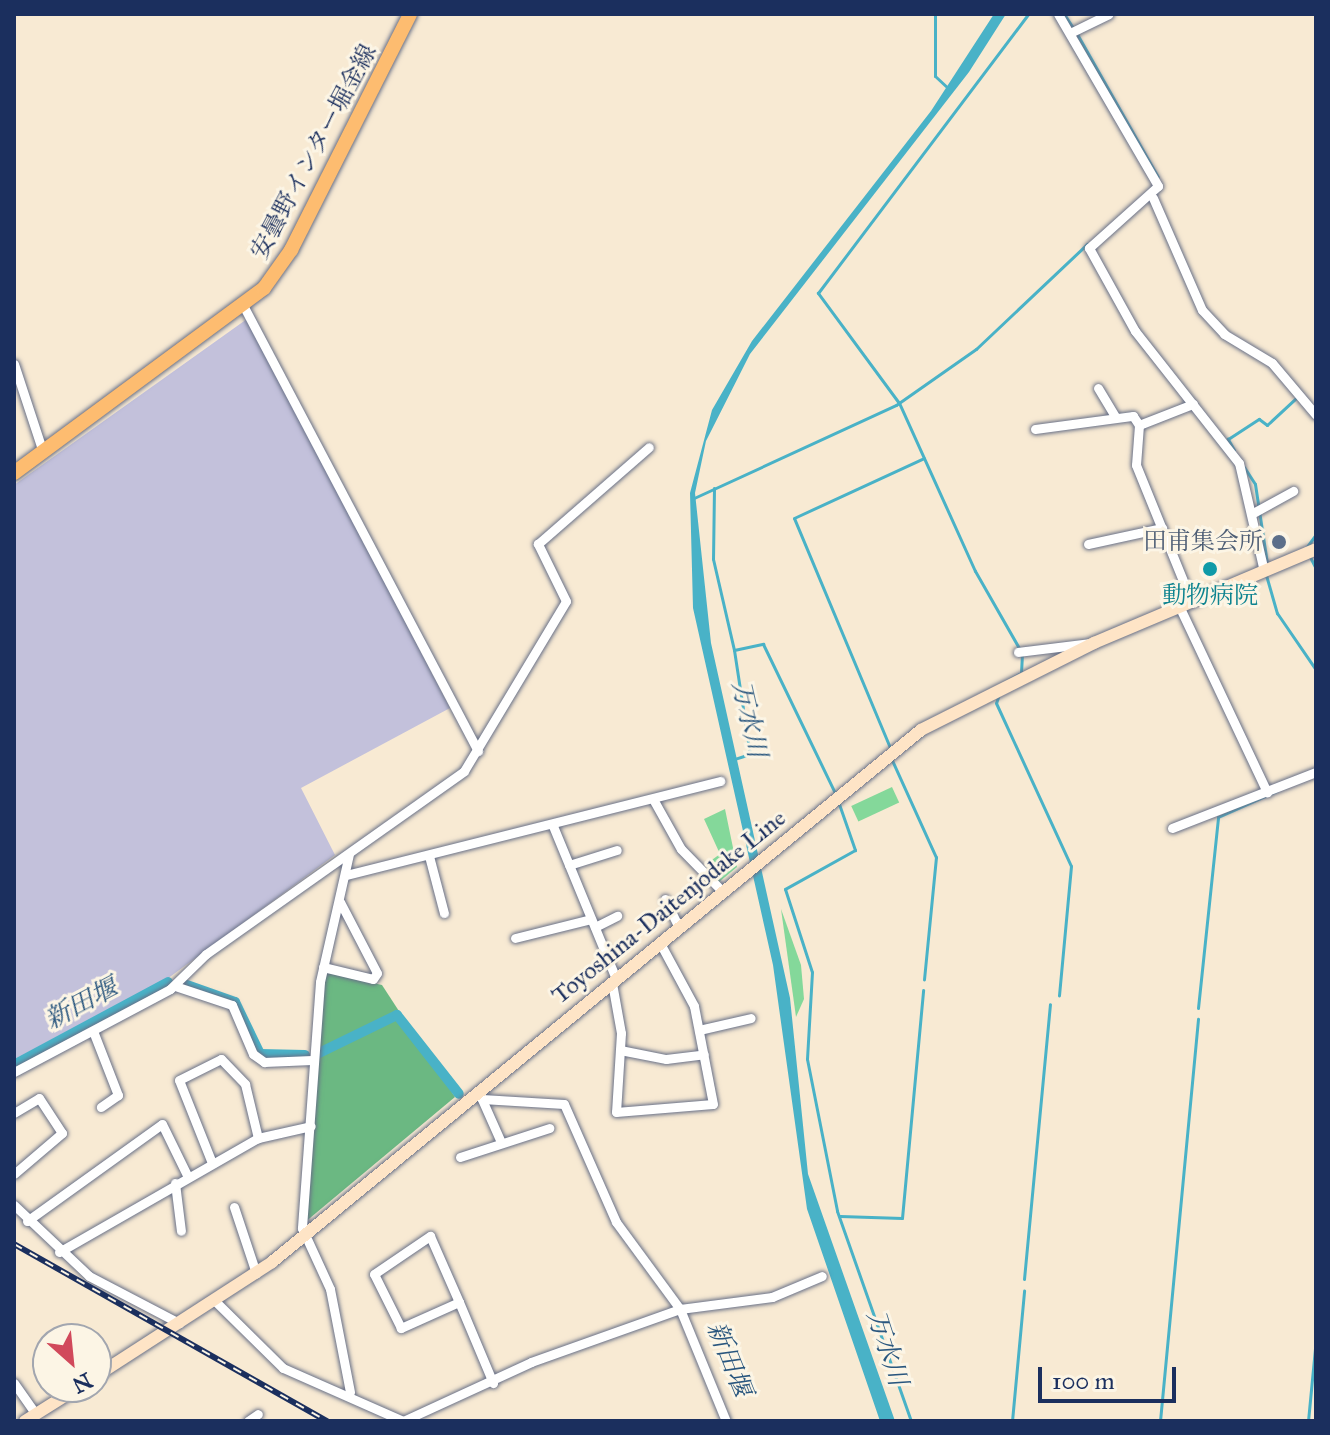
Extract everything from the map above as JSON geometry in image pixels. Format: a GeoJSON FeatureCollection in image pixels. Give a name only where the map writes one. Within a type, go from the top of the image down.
{"type":"FeatureCollection","features":[{"type":"Feature","properties":{"kind":"main road","name":"安曇野インター堀金線"},"geometry":{"type":"LineString","coordinates":[[14,473],[244,307],[291,250],[410,14]]}},
{"type":"Feature","properties":{"kind":"main road","name":"Toyoshina-Daitenjodake Line"},"geometry":{"type":"LineString","coordinates":[[112,1366],[256,1273],[480,1096],[614,981],[921,730],[1094,643],[1315,547]]}},
{"type":"Feature","properties":{"kind":"main road"},"geometry":{"type":"LineString","coordinates":[[30,1418],[54,1403]]}},
{"type":"Feature","properties":{"kind":"street"},"geometry":{"type":"LineString","coordinates":[[1058,14],[1158,186],[1153,198],[1089,248],[1135,331],[1239,463],[1264,571]]}},
{"type":"Feature","properties":{"kind":"street"},"geometry":{"type":"LineString","coordinates":[[1070,33],[1109,14]]}},
{"type":"Feature","properties":{"kind":"street"},"geometry":{"type":"LineString","coordinates":[[1153,198],[1202,310],[1272,363],[1316,415]]}},
{"type":"Feature","properties":{"kind":"street"},"geometry":{"type":"LineString","coordinates":[[244,307],[478,751]]}},
{"type":"Feature","properties":{"kind":"street"},"geometry":{"type":"LineString","coordinates":[[14,364],[43,452]]}},
{"type":"Feature","properties":{"kind":"street"},"geometry":{"type":"LineString","coordinates":[[1098,388],[1115,416]]}},
{"type":"Feature","properties":{"kind":"street"},"geometry":{"type":"LineString","coordinates":[[1139,425],[1193,404]]}},
{"type":"Feature","properties":{"kind":"street"},"geometry":{"type":"LineString","coordinates":[[1035,429],[1127,413],[1139,425],[1136,465],[1162,528],[1186,605],[1267,792]]}},
{"type":"Feature","properties":{"kind":"street"},"geometry":{"type":"LineString","coordinates":[[14,1072],[175,986],[206,954],[464,771],[566,601],[538,544],[649,447]]}},
{"type":"Feature","properties":{"kind":"street"},"geometry":{"type":"LineString","coordinates":[[1253,513],[1293,491]]}},
{"type":"Feature","properties":{"kind":"street"},"geometry":{"type":"LineString","coordinates":[[1088,544],[1162,528]]}},
{"type":"Feature","properties":{"kind":"street"},"geometry":{"type":"LineString","coordinates":[[1018,652],[1094,643]]}},
{"type":"Feature","properties":{"kind":"street"},"geometry":{"type":"LineString","coordinates":[[1172,828],[1316,772]]}},
{"type":"Feature","properties":{"kind":"street"},"geometry":{"type":"LineString","coordinates":[[346,875],[553,826],[720,781]]}},
{"type":"Feature","properties":{"kind":"street"},"geometry":{"type":"LineString","coordinates":[[653,799],[681,849],[723,892]]}},
{"type":"Feature","properties":{"kind":"street"},"geometry":{"type":"LineString","coordinates":[[553,826],[614,981],[620,1050],[616,1112],[713,1104],[699,1030],[660,943]]}},
{"type":"Feature","properties":{"kind":"street"},"geometry":{"type":"LineString","coordinates":[[569,865],[617,850]]}},
{"type":"Feature","properties":{"kind":"street"},"geometry":{"type":"LineString","coordinates":[[349,854],[323,967],[312,1060],[311,1126],[302,1236],[330,1289],[350,1392]]}},
{"type":"Feature","properties":{"kind":"street"},"geometry":{"type":"LineString","coordinates":[[429,856],[444,913]]}},
{"type":"Feature","properties":{"kind":"street"},"geometry":{"type":"LineString","coordinates":[[665,899],[679,928]]}},
{"type":"Feature","properties":{"kind":"street"},"geometry":{"type":"LineString","coordinates":[[323,967],[373,979],[377,973],[340,902]]}},
{"type":"Feature","properties":{"kind":"street"},"geometry":{"type":"LineString","coordinates":[[515,938],[617,916]]}},
{"type":"Feature","properties":{"kind":"street"},"geometry":{"type":"LineString","coordinates":[[175,986],[232,1005],[253,1054],[264,1062],[312,1060]]}},
{"type":"Feature","properties":{"kind":"street"},"geometry":{"type":"LineString","coordinates":[[699,1030],[751,1018]]}},
{"type":"Feature","properties":{"kind":"street"},"geometry":{"type":"LineString","coordinates":[[93,1031],[118,1095],[101,1107]]}},
{"type":"Feature","properties":{"kind":"street"},"geometry":{"type":"LineString","coordinates":[[620,1050],[666,1059],[704,1054]]}},
{"type":"Feature","properties":{"kind":"street"},"geometry":{"type":"LineString","coordinates":[[212,1163],[179,1080],[221,1059],[245,1084],[258,1138]]}},
{"type":"Feature","properties":{"kind":"street"},"geometry":{"type":"LineString","coordinates":[[500,1140],[480,1096],[564,1104],[616,1222],[680,1309],[726,1421]]}},
{"type":"Feature","properties":{"kind":"street"},"geometry":{"type":"LineString","coordinates":[[14,1113],[39,1098],[62,1133],[14,1174]]}},
{"type":"Feature","properties":{"kind":"street"},"geometry":{"type":"LineString","coordinates":[[27,1221],[162,1124],[187,1175]]}},
{"type":"Feature","properties":{"kind":"street"},"geometry":{"type":"LineString","coordinates":[[59,1252],[187,1175],[258,1138],[311,1126]]}},
{"type":"Feature","properties":{"kind":"street"},"geometry":{"type":"LineString","coordinates":[[460,1157],[500,1140],[549,1128]]}},
{"type":"Feature","properties":{"kind":"street"},"geometry":{"type":"LineString","coordinates":[[175,1183],[181,1231]]}},
{"type":"Feature","properties":{"kind":"street"},"geometry":{"type":"LineString","coordinates":[[14,1205],[59,1252],[135,1303],[179,1323]]}},
{"type":"Feature","properties":{"kind":"street"},"geometry":{"type":"LineString","coordinates":[[234,1207],[256,1273]]}},
{"type":"Feature","properties":{"kind":"street"},"geometry":{"type":"LineString","coordinates":[[459,1302],[401,1328],[374,1274],[430,1236],[459,1302],[493,1383]]}},
{"type":"Feature","properties":{"kind":"street"},"geometry":{"type":"LineString","coordinates":[[214,1300],[283,1368],[350,1392],[403,1421],[493,1383],[531,1362],[680,1309],[772,1297],[822,1276]]}},
{"type":"Feature","properties":{"kind":"street"},"geometry":{"type":"LineString","coordinates":[[14,1383],[30,1418]]}},
{"type":"Feature","properties":{"kind":"street"},"geometry":{"type":"LineString","coordinates":[[248,1421],[258,1414]]}},
{"type":"Feature","properties":{"kind":"shaded area"},"geometry":{"type":"Polygon","coordinates":[[[247,319],[450,708],[301,788],[335,855],[163,982],[14,1061],[14,485],[247,319]]]}},
{"type":"Feature","properties":{"kind":"green space"},"geometry":{"type":"Polygon","coordinates":[[[892,787],[899,802],[858,821],[851,806],[892,787]]]}},
{"type":"Feature","properties":{"kind":"green space"},"geometry":{"type":"Polygon","coordinates":[[[725,809],[737,867],[719,882],[705,865],[720,854],[704,819],[725,809]]]}},
{"type":"Feature","properties":{"kind":"green space"},"geometry":{"type":"Polygon","coordinates":[[[781,909],[801,965],[804,999],[796,1017],[781,909]]]}},
{"type":"Feature","properties":{"kind":"green space"},"geometry":{"type":"Polygon","coordinates":[[[324,972],[382,985],[455,1097],[304,1223],[324,972]]]}},
{"type":"Feature","properties":{"kind":"water"},"geometry":{"type":"Polygon","coordinates":[[[994,14],[1006,14],[969,72],[750,354],[706,441],[695,493],[711,643],[790,998],[808,1174],[895,1421],[880,1421],[807,1209],[773,965],[693,608],[690,493],[712,410],[752,341],[931,111],[994,14]]]}},
{"type":"Feature","properties":{"kind":"waterway"},"geometry":{"type":"LineString","coordinates":[[935,14],[935,76],[948,88]]}},
{"type":"Feature","properties":{"kind":"waterway"},"geometry":{"type":"LineString","coordinates":[[1019,648],[975,571],[899,403],[818,293],[1028,14]]}},
{"type":"Feature","properties":{"kind":"waterway"},"geometry":{"type":"LineString","coordinates":[[1064,14],[1073,28]]}},
{"type":"Feature","properties":{"kind":"waterway"},"geometry":{"type":"LineString","coordinates":[[1077,34],[1158,177]]}},
{"type":"Feature","properties":{"kind":"waterway"},"geometry":{"type":"LineString","coordinates":[[694,498],[896,405],[976,349],[1087,244]]}},
{"type":"Feature","properties":{"kind":"waterway"},"geometry":{"type":"LineString","coordinates":[[1234,450],[1228,439],[1259,419],[1267,425],[1297,397]]}},
{"type":"Feature","properties":{"kind":"waterway"},"geometry":{"type":"LineString","coordinates":[[891,750],[794,518],[924,458]]}},
{"type":"Feature","properties":{"kind":"waterway"},"geometry":{"type":"LineString","coordinates":[[1244,467],[1255,484],[1267,563]]}},
{"type":"Feature","properties":{"kind":"waterway"},"geometry":{"type":"LineString","coordinates":[[714,488],[713,559],[734,650],[763,644],[835,793]]}},
{"type":"Feature","properties":{"kind":"waterway"},"geometry":{"type":"LineString","coordinates":[[1306,548],[1316,534]]}},
{"type":"Feature","properties":{"kind":"waterway"},"geometry":{"type":"LineString","coordinates":[[1309,555],[1316,569]]}},
{"type":"Feature","properties":{"kind":"waterway"},"geometry":{"type":"LineString","coordinates":[[1266,575],[1277,613],[1316,670]]}},
{"type":"Feature","properties":{"kind":"waterway","name":"万水川"},"geometry":{"type":"LineString","coordinates":[[734,650],[750,754],[735,759]]}},
{"type":"Feature","properties":{"kind":"waterway"},"geometry":{"type":"LineString","coordinates":[[1003,683],[1021,673],[1022,656]]}},
{"type":"Feature","properties":{"kind":"waterway"},"geometry":{"type":"LineString","coordinates":[[999,694],[996,703],[1071,866],[1059,995]]}},
{"type":"Feature","properties":{"kind":"waterway"},"geometry":{"type":"LineString","coordinates":[[891,758],[936,857],[924,979]]}},
{"type":"Feature","properties":{"kind":"waterway"},"geometry":{"type":"LineString","coordinates":[[1198,1008],[1218,817],[1276,791]]}},
{"type":"Feature","properties":{"kind":"waterway","name":"万水川"},"geometry":{"type":"LineString","coordinates":[[839,804],[855,850],[785,889],[812,972],[807,1059],[837,1211],[911,1421]]}},
{"type":"Feature","properties":{"kind":"waterway","name":"新田堰"},"geometry":{"type":"LineString","coordinates":[[14,1065],[168,982]]}},
{"type":"Feature","properties":{"kind":"waterway","name":"新田堰"},"geometry":{"type":"LineString","coordinates":[[184,984],[235,1002],[260,1054],[305,1055]]}},
{"type":"Feature","properties":{"kind":"waterway"},"geometry":{"type":"LineString","coordinates":[[840,1216],[902,1218],[923,990]]}},
{"type":"Feature","properties":{"kind":"waterway"},"geometry":{"type":"LineString","coordinates":[[1024,1279],[1050,1004]]}},
{"type":"Feature","properties":{"kind":"waterway","name":"新田堰"},"geometry":{"type":"LineString","coordinates":[[317,1054],[397,1015],[459,1094]]}},
{"type":"Feature","properties":{"kind":"waterway"},"geometry":{"type":"LineString","coordinates":[[1160,1421],[1198,1019]]}},
{"type":"Feature","properties":{"kind":"waterway"},"geometry":{"type":"LineString","coordinates":[[1012,1421],[1024,1291]]}},
{"type":"Feature","properties":{"kind":"waterway"},"geometry":{"type":"LineString","coordinates":[[1308,1421],[1316,1338]]}},
{"type":"Feature","properties":{"kind":"railway"},"geometry":{"type":"LineString","coordinates":[[14,1244],[327,1421]]}},
{"type":"Feature","properties":{"kind":"place","name":"田甫集会所"},"geometry":{"type":"Point","coordinates":[1279,542]}},
{"type":"Feature","properties":{"kind":"place","name":"動物病院"},"geometry":{"type":"Point","coordinates":[1210,569]}}]}
